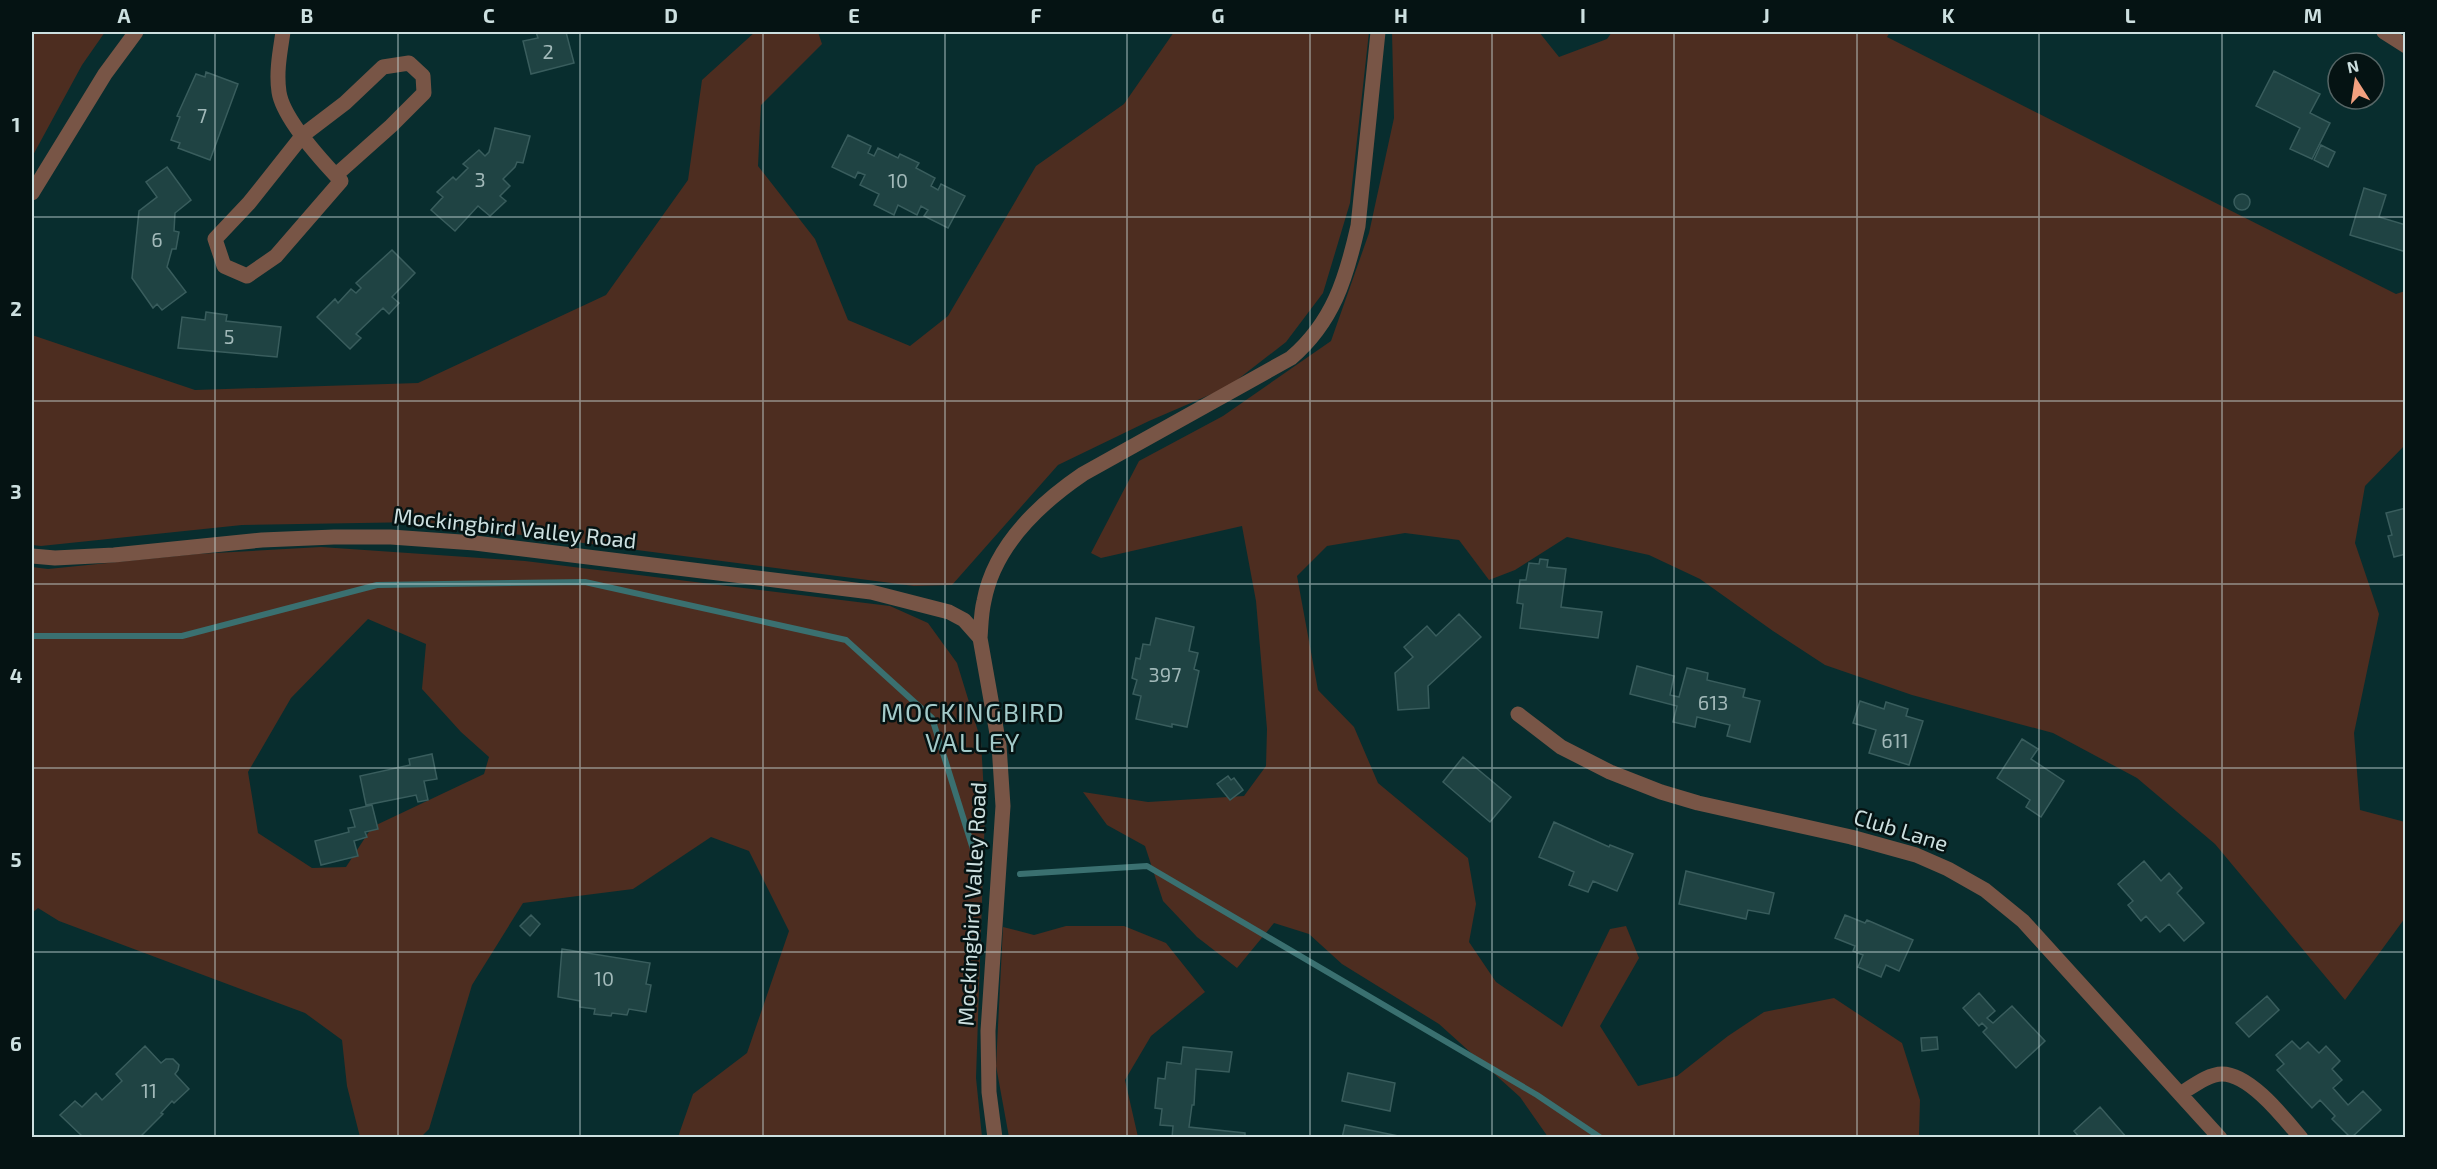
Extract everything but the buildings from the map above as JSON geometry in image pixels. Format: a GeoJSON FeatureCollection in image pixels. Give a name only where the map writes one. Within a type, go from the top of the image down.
{"type":"FeatureCollection","features":[{"type":"Feature","properties":{"kind":"street"},"geometry":{"type":"LineString","coordinates":[[32,193],[87,102],[136,32]]}},
{"type":"Feature","properties":{"kind":"street"},"geometry":{"type":"LineString","coordinates":[[283,32],[278,76],[279,95],[285,111],[321,160],[338,178]]}},
{"type":"Feature","properties":{"kind":"street","name":"Mockingbird Valley Road"},"geometry":{"type":"LineString","coordinates":[[994,1137],[989,1092],[988,1031],[1003,806],[999,745],[980,638],[984,601],[990,579],[1008,543],[1030,517],[1063,487],[1291,358],[1304,347],[1325,322],[1337,298],[1352,254],[1358,226],[1378,32]]}},
{"type":"Feature","properties":{"kind":"street"},"geometry":{"type":"LineString","coordinates":[[2384,32],[2406,46]]}},
{"type":"Feature","properties":{"kind":"street"},"geometry":{"type":"LineString","coordinates":[[409,63],[423,76],[424,93],[338,178],[276,256],[247,276],[224,266],[215,239],[249,203],[303,135],[345,103],[383,67],[409,63]]}},
{"type":"Feature","properties":{"kind":"street","name":"Mockingbird Valley Road"},"geometry":{"type":"LineString","coordinates":[[32,556],[55,558],[114,555],[262,540],[334,537],[391,537],[475,543],[871,592],[949,612],[964,620],[980,638]]}},
{"type":"Feature","properties":{"kind":"street","name":"Club Lane"},"geometry":{"type":"LineString","coordinates":[[1518,714],[1561,747],[1610,772],[1661,792],[1698,803],[1851,837],[1916,855],[1948,869],[1985,890],[2023,921],[2220,1137]]}},
{"type":"Feature","properties":{"kind":"street"},"geometry":{"type":"LineString","coordinates":[[2180,1094],[2210,1077],[2221,1074],[2232,1076],[2270,1102],[2301,1137]]}},
{"type":"Feature","properties":{"kind":"shaded area"},"geometry":{"type":"Polygon","coordinates":[[[32,32],[105,32],[82,65],[32,157],[32,32]]]}},
{"type":"Feature","properties":{"kind":"shaded area"},"geometry":{"type":"Polygon","coordinates":[[[755,32],[818,32],[822,44],[761,105],[758,166],[815,239],[848,320],[910,346],[948,316],[1036,166],[1124,104],[1174,32],[1369,32],[1350,203],[1323,293],[1286,342],[1228,387],[1149,421],[1058,465],[952,585],[914,586],[421,522],[242,525],[41,546],[32,545],[32,335],[195,390],[418,383],[606,295],[688,180],[702,80],[755,32]]]}},
{"type":"Feature","properties":{"kind":"shaded area"},"geometry":{"type":"Polygon","coordinates":[[[1392,32],[1539,32],[1559,57],[1607,39],[1612,32],[1890,32],[1887,37],[2396,294],[2405,291],[2405,445],[2365,486],[2355,543],[2379,614],[2354,733],[2360,810],[2405,822],[2405,918],[2345,1000],[2215,844],[2137,778],[2053,733],[1912,695],[1825,665],[1700,579],[1649,555],[1567,537],[1515,570],[1489,580],[1459,540],[1405,533],[1327,546],[1297,576],[1318,690],[1354,727],[1378,783],[1468,858],[1476,904],[1469,942],[1496,982],[1562,1027],[1610,929],[1626,926],[1639,958],[1600,1026],[1638,1086],[1677,1076],[1728,1036],[1764,1012],[1834,998],[1902,1043],[1920,1100],[1919,1137],[1548,1137],[1520,1097],[1439,1024],[1342,964],[1309,934],[1274,923],[1237,968],[1197,937],[1163,901],[1145,846],[1107,825],[1083,792],[1148,802],[1244,796],[1266,766],[1267,729],[1256,601],[1242,526],[1101,558],[1091,553],[1139,461],[1223,416],[1331,341],[1369,233],[1394,118],[1392,32]]]}},
{"type":"Feature","properties":{"kind":"shaded area"},"geometry":{"type":"Polygon","coordinates":[[[321,547],[525,561],[890,606],[928,623],[957,663],[981,741],[985,812],[976,1078],[982,1137],[678,1137],[693,1094],[747,1053],[789,931],[749,851],[711,837],[633,889],[523,903],[472,985],[429,1129],[421,1137],[360,1137],[347,1086],[342,1040],[305,1013],[59,921],[38,908],[32,913],[32,567],[48,569],[197,554],[321,547]],[[368,619],[291,698],[248,772],[258,833],[312,868],[346,867],[372,827],[484,774],[489,757],[461,732],[422,689],[426,644],[368,619]]]}},
{"type":"Feature","properties":{"kind":"shaded area"},"geometry":{"type":"Polygon","coordinates":[[[1066,926],[1124,926],[1166,943],[1205,992],[1151,1036],[1125,1080],[1138,1137],[1009,1137],[996,1066],[1003,927],[1034,935],[1066,926]]]}},
{"type":"Feature","properties":{"kind":"waterway"},"geometry":{"type":"LineString","coordinates":[[32,636],[182,636],[377,585],[585,582],[846,640],[932,718],[978,865]]}},
{"type":"Feature","properties":{"kind":"waterway"},"geometry":{"type":"LineString","coordinates":[[1020,874],[1147,866],[1537,1095],[1601,1138]]}},
{"type":"Feature","properties":{"kind":"district","name":"MOCKINGBIRD VALLEY"},"geometry":{"type":"Point","coordinates":[973,728]}}]}
